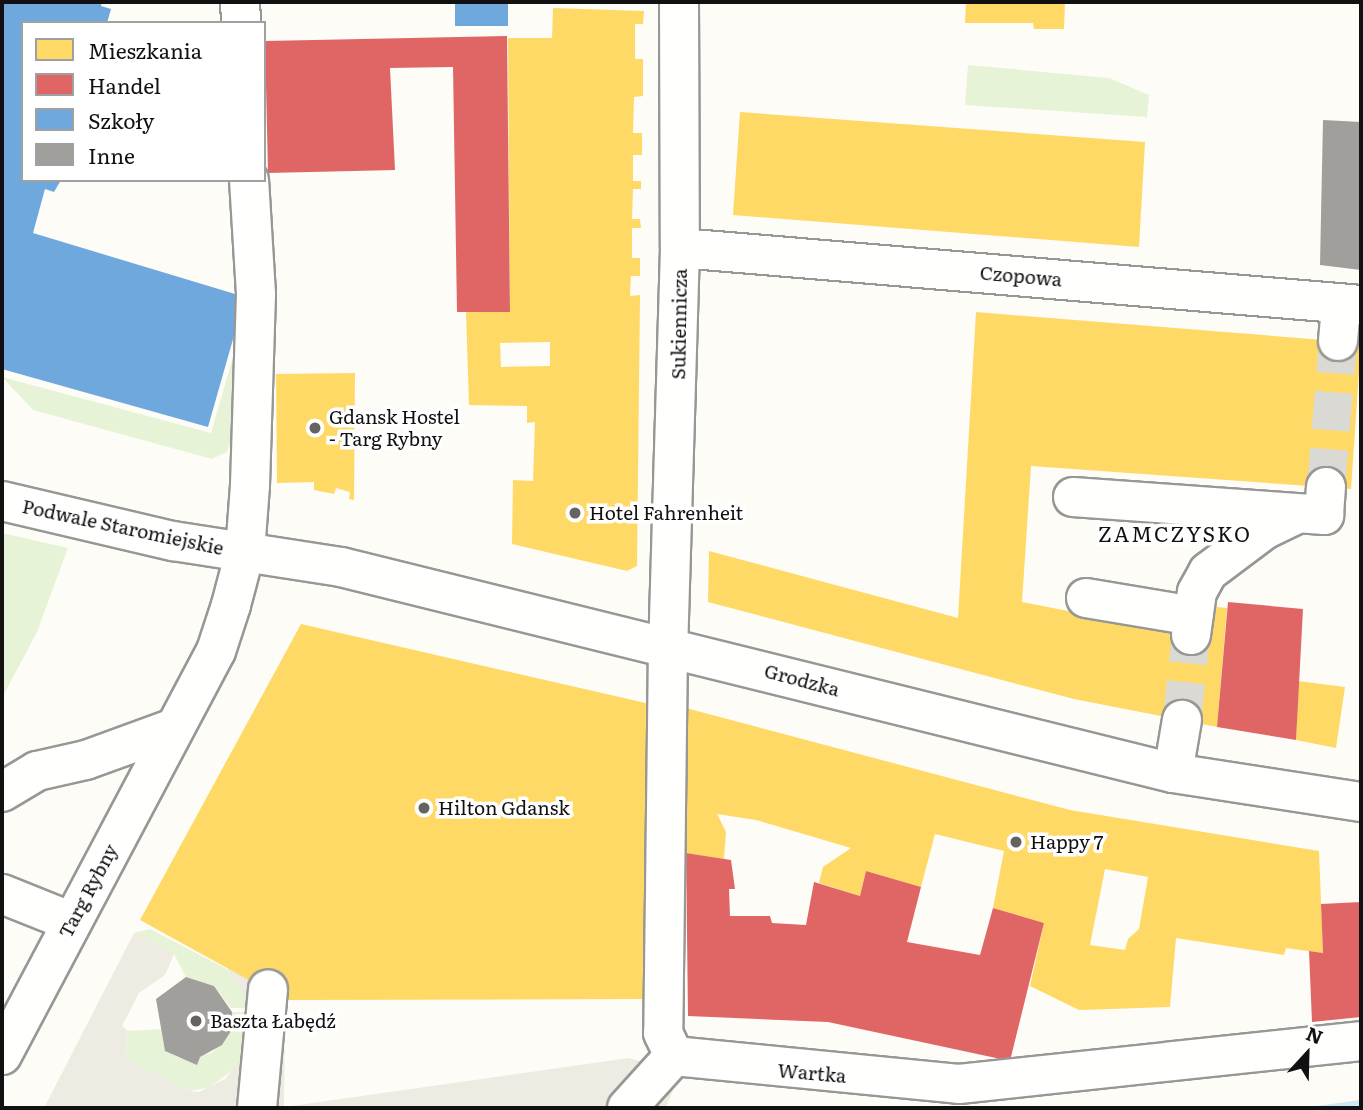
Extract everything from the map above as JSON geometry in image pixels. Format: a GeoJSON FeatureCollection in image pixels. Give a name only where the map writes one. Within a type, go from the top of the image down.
{"type":"FeatureCollection","features":[{"type":"Feature","properties":{"kind":"street"},"geometry":{"type":"LineString","coordinates":[[240,2],[241,21]]}},
{"type":"Feature","properties":{"kind":"street","name":"Sukiennicza"},"geometry":{"type":"LineString","coordinates":[[668,646],[680,248],[679,2]]}},
{"type":"Feature","properties":{"kind":"street","name":"Targ Rybny"},"geometry":{"type":"LineString","coordinates":[[2,1055],[216,651],[245,552],[256,294],[250,182]]}},
{"type":"Feature","properties":{"kind":"street","name":"Czopowa"},"geometry":{"type":"LineString","coordinates":[[680,248],[1347,316]]}},
{"type":"Feature","properties":{"kind":"street"},"geometry":{"type":"LineString","coordinates":[[1073,497],[1324,515],[1326,487]]}},
{"type":"Feature","properties":{"kind":"street","name":"Podwale Staromiejskie"},"geometry":{"type":"LineString","coordinates":[[2,501],[173,541],[245,552]]}},
{"type":"Feature","properties":{"kind":"street"},"geometry":{"type":"LineString","coordinates":[[1086,598],[1193,625],[1197,592],[1208,572],[1264,530],[1295,515]]}},
{"type":"Feature","properties":{"kind":"street","name":"Grodzka"},"geometry":{"type":"LineString","coordinates":[[245,552],[341,567],[1173,773],[1361,802]]}},
{"type":"Feature","properties":{"kind":"street"},"geometry":{"type":"LineString","coordinates":[[627,1108],[674,1056],[663,1033],[668,646]]}},
{"type":"Feature","properties":{"kind":"street"},"geometry":{"type":"LineString","coordinates":[[1173,773],[1182,720]]}},
{"type":"Feature","properties":{"kind":"street"},"geometry":{"type":"LineString","coordinates":[[2,792],[37,771],[86,760],[174,728]]}},
{"type":"Feature","properties":{"kind":"street"},"geometry":{"type":"LineString","coordinates":[[2,894],[72,922]]}},
{"type":"Feature","properties":{"kind":"street"},"geometry":{"type":"LineString","coordinates":[[257,1108],[268,990]]}},
{"type":"Feature","properties":{"kind":"street","name":"Wartka"},"geometry":{"type":"LineString","coordinates":[[674,1056],[959,1084],[1361,1041]]}},
{"type":"Feature","properties":{"kind":"green space"},"geometry":{"type":"Polygon","coordinates":[[[968,65],[1109,78],[1149,95],[1147,117],[965,105],[968,65]]]}},
{"type":"Feature","properties":{"kind":"green space"},"geometry":{"type":"Polygon","coordinates":[[[239,336],[236,428],[227,452],[212,459],[33,410],[2,377],[211,433],[239,336]]]}},
{"type":"Feature","properties":{"kind":"green space"},"geometry":{"type":"Polygon","coordinates":[[[2,533],[68,548],[37,632],[2,698],[2,533]]]}},
{"type":"Feature","properties":{"kind":"green space"},"geometry":{"type":"Polygon","coordinates":[[[150,929],[225,968],[243,985],[254,1008],[231,1008],[214,986],[186,977],[174,954],[134,933],[150,929]]]}},
{"type":"Feature","properties":{"kind":"green space"},"geometry":{"type":"Polygon","coordinates":[[[232,1012],[255,1012],[250,1050],[239,1066],[208,1088],[189,1091],[125,1059],[128,1031],[161,1029],[165,1051],[179,1058],[212,1053],[231,1031],[232,1012]]]}},
{"type":"Feature","properties":{"kind":"shaded area"},"geometry":{"type":"Polygon","coordinates":[[[134,933],[174,954],[165,975],[139,993],[122,1026],[128,1031],[125,1058],[189,1091],[199,1092],[225,1079],[250,1049],[254,1008],[226,967],[285,1000],[284,1107],[629,1058],[643,1062],[674,1087],[666,1108],[44,1108],[134,933]]]}},
{"type":"Feature","properties":{"kind":"water"},"geometry":{"type":"Polygon","coordinates":[[[1361,1100],[1361,1108],[1302,1108],[1361,1100]]]}},
{"type":"Feature","properties":{"kind":"building: Mieszkania"},"geometry":{"type":"Polygon","coordinates":[[[966,2],[1065,2],[1064,29],[1034,29],[1033,23],[965,23],[966,2]]]}},
{"type":"Feature","properties":{"kind":"building: Mieszkania"},"geometry":{"type":"Polygon","coordinates":[[[553,8],[644,11],[643,24],[635,24],[635,59],[643,59],[643,96],[634,97],[633,133],[642,133],[642,155],[633,155],[633,181],[641,181],[641,189],[633,189],[632,219],[640,219],[641,228],[632,228],[632,258],[640,258],[640,276],[631,276],[630,296],[640,295],[637,566],[627,571],[512,544],[513,480],[533,481],[535,422],[527,423],[527,406],[469,405],[466,312],[510,312],[508,38],[552,38],[553,8]],[[550,342],[500,343],[501,367],[550,366],[550,342]]]}},
{"type":"Feature","properties":{"kind":"building: Mieszkania"},"geometry":{"type":"Polygon","coordinates":[[[740,112],[1145,142],[1139,247],[733,215],[740,112]]]}},
{"type":"Feature","properties":{"kind":"building: Mieszkania"},"geometry":{"type":"Polygon","coordinates":[[[976,312],[1361,343],[1351,489],[1031,466],[1022,602],[1191,635],[1207,606],[1227,608],[1217,727],[1074,699],[708,602],[709,551],[958,618],[976,312]]]}},
{"type":"Feature","properties":{"kind":"building: Mieszkania","name":"Gdansk Hostel - Targ Rybny"},"geometry":{"type":"Polygon","coordinates":[[[355,373],[354,500],[349,499],[350,492],[336,488],[334,494],[314,490],[314,482],[277,483],[276,374],[355,373]]]}},
{"type":"Feature","properties":{"kind":"building: Mieszkania","name":"Hilton Gdansk"},"geometry":{"type":"Polygon","coordinates":[[[301,624],[650,704],[645,999],[285,1000],[140,920],[301,624]]]}},
{"type":"Feature","properties":{"kind":"building: Mieszkania"},"geometry":{"type":"Polygon","coordinates":[[[1298,681],[1345,687],[1336,748],[1296,740],[1298,681]]]}},
{"type":"Feature","properties":{"kind":"building: Mieszkania"},"geometry":{"type":"Polygon","coordinates":[[[686,708],[1070,810],[1319,851],[1323,953],[1286,948],[1284,955],[1176,938],[1170,1007],[1079,1010],[1030,986],[1044,923],[993,908],[1004,851],[935,834],[921,887],[866,871],[860,896],[819,883],[823,867],[851,848],[756,820],[717,814],[726,832],[724,859],[686,853],[686,708]],[[1105,869],[1090,945],[1125,950],[1128,939],[1139,929],[1148,877],[1105,869]]]}},
{"type":"Feature","properties":{"kind":"building: Handel"},"geometry":{"type":"Polygon","coordinates":[[[507,36],[510,312],[457,312],[453,67],[390,68],[395,170],[268,173],[266,41],[507,36]]]}},
{"type":"Feature","properties":{"kind":"building: Handel"},"geometry":{"type":"Polygon","coordinates":[[[1228,602],[1303,609],[1296,740],[1217,727],[1228,602]]]}},
{"type":"Feature","properties":{"kind":"building: Handel"},"geometry":{"type":"Polygon","coordinates":[[[686,853],[731,860],[735,889],[729,889],[730,916],[770,916],[772,923],[806,925],[814,882],[860,896],[866,871],[921,887],[907,942],[980,955],[993,908],[1044,923],[1010,1061],[828,1022],[688,1016],[686,853]]]}},
{"type":"Feature","properties":{"kind":"building: Handel"},"geometry":{"type":"Polygon","coordinates":[[[1361,902],[1361,1017],[1312,1022],[1309,951],[1323,953],[1321,904],[1361,902]]]}},
{"type":"Feature","properties":{"kind":"building: Szkoły"},"geometry":{"type":"Polygon","coordinates":[[[2,2],[102,2],[101,6],[111,9],[108,21],[21,21],[21,182],[60,182],[54,192],[45,189],[33,233],[245,297],[208,427],[2,369],[2,2]]]}},
{"type":"Feature","properties":{"kind":"building: Szkoły"},"geometry":{"type":"Polygon","coordinates":[[[455,2],[508,2],[508,26],[455,26],[455,2]]]}},
{"type":"Feature","properties":{"kind":"building: Inne"},"geometry":{"type":"Polygon","coordinates":[[[1323,120],[1361,122],[1361,270],[1320,265],[1323,120]]]}},
{"type":"Feature","properties":{"kind":"building: Inne","name":"Baszta Łabędź"},"geometry":{"type":"Polygon","coordinates":[[[186,977],[214,986],[232,1012],[231,1031],[222,1045],[200,1057],[197,1065],[165,1051],[156,999],[186,977]]]}},
{"type":"Feature","properties":{"kind":"tunnel"},"geometry":{"type":"LineString","coordinates":[[1326,487],[1338,341]]}},
{"type":"Feature","properties":{"kind":"tunnel"},"geometry":{"type":"LineString","coordinates":[[1182,720],[1191,635]]}},
{"type":"Feature","properties":{"kind":"place","name":"Gdansk Hostel - Targ Rybny"},"geometry":{"type":"Point","coordinates":[315,428]}},
{"type":"Feature","properties":{"kind":"place","name":"Hotel Fahrenheit"},"geometry":{"type":"Point","coordinates":[575,513]}},
{"type":"Feature","properties":{"kind":"place","name":"Hilton Gdansk"},"geometry":{"type":"Point","coordinates":[424,808]}},
{"type":"Feature","properties":{"kind":"place","name":"Happy 7"},"geometry":{"type":"Point","coordinates":[1016,842]}},
{"type":"Feature","properties":{"kind":"place","name":"Baszta Łabędź"},"geometry":{"type":"Point","coordinates":[196,1021]}},
{"type":"Feature","properties":{"kind":"district","name":"ZAMCZYSKO"},"geometry":{"type":"Point","coordinates":[1175,533]}}]}
